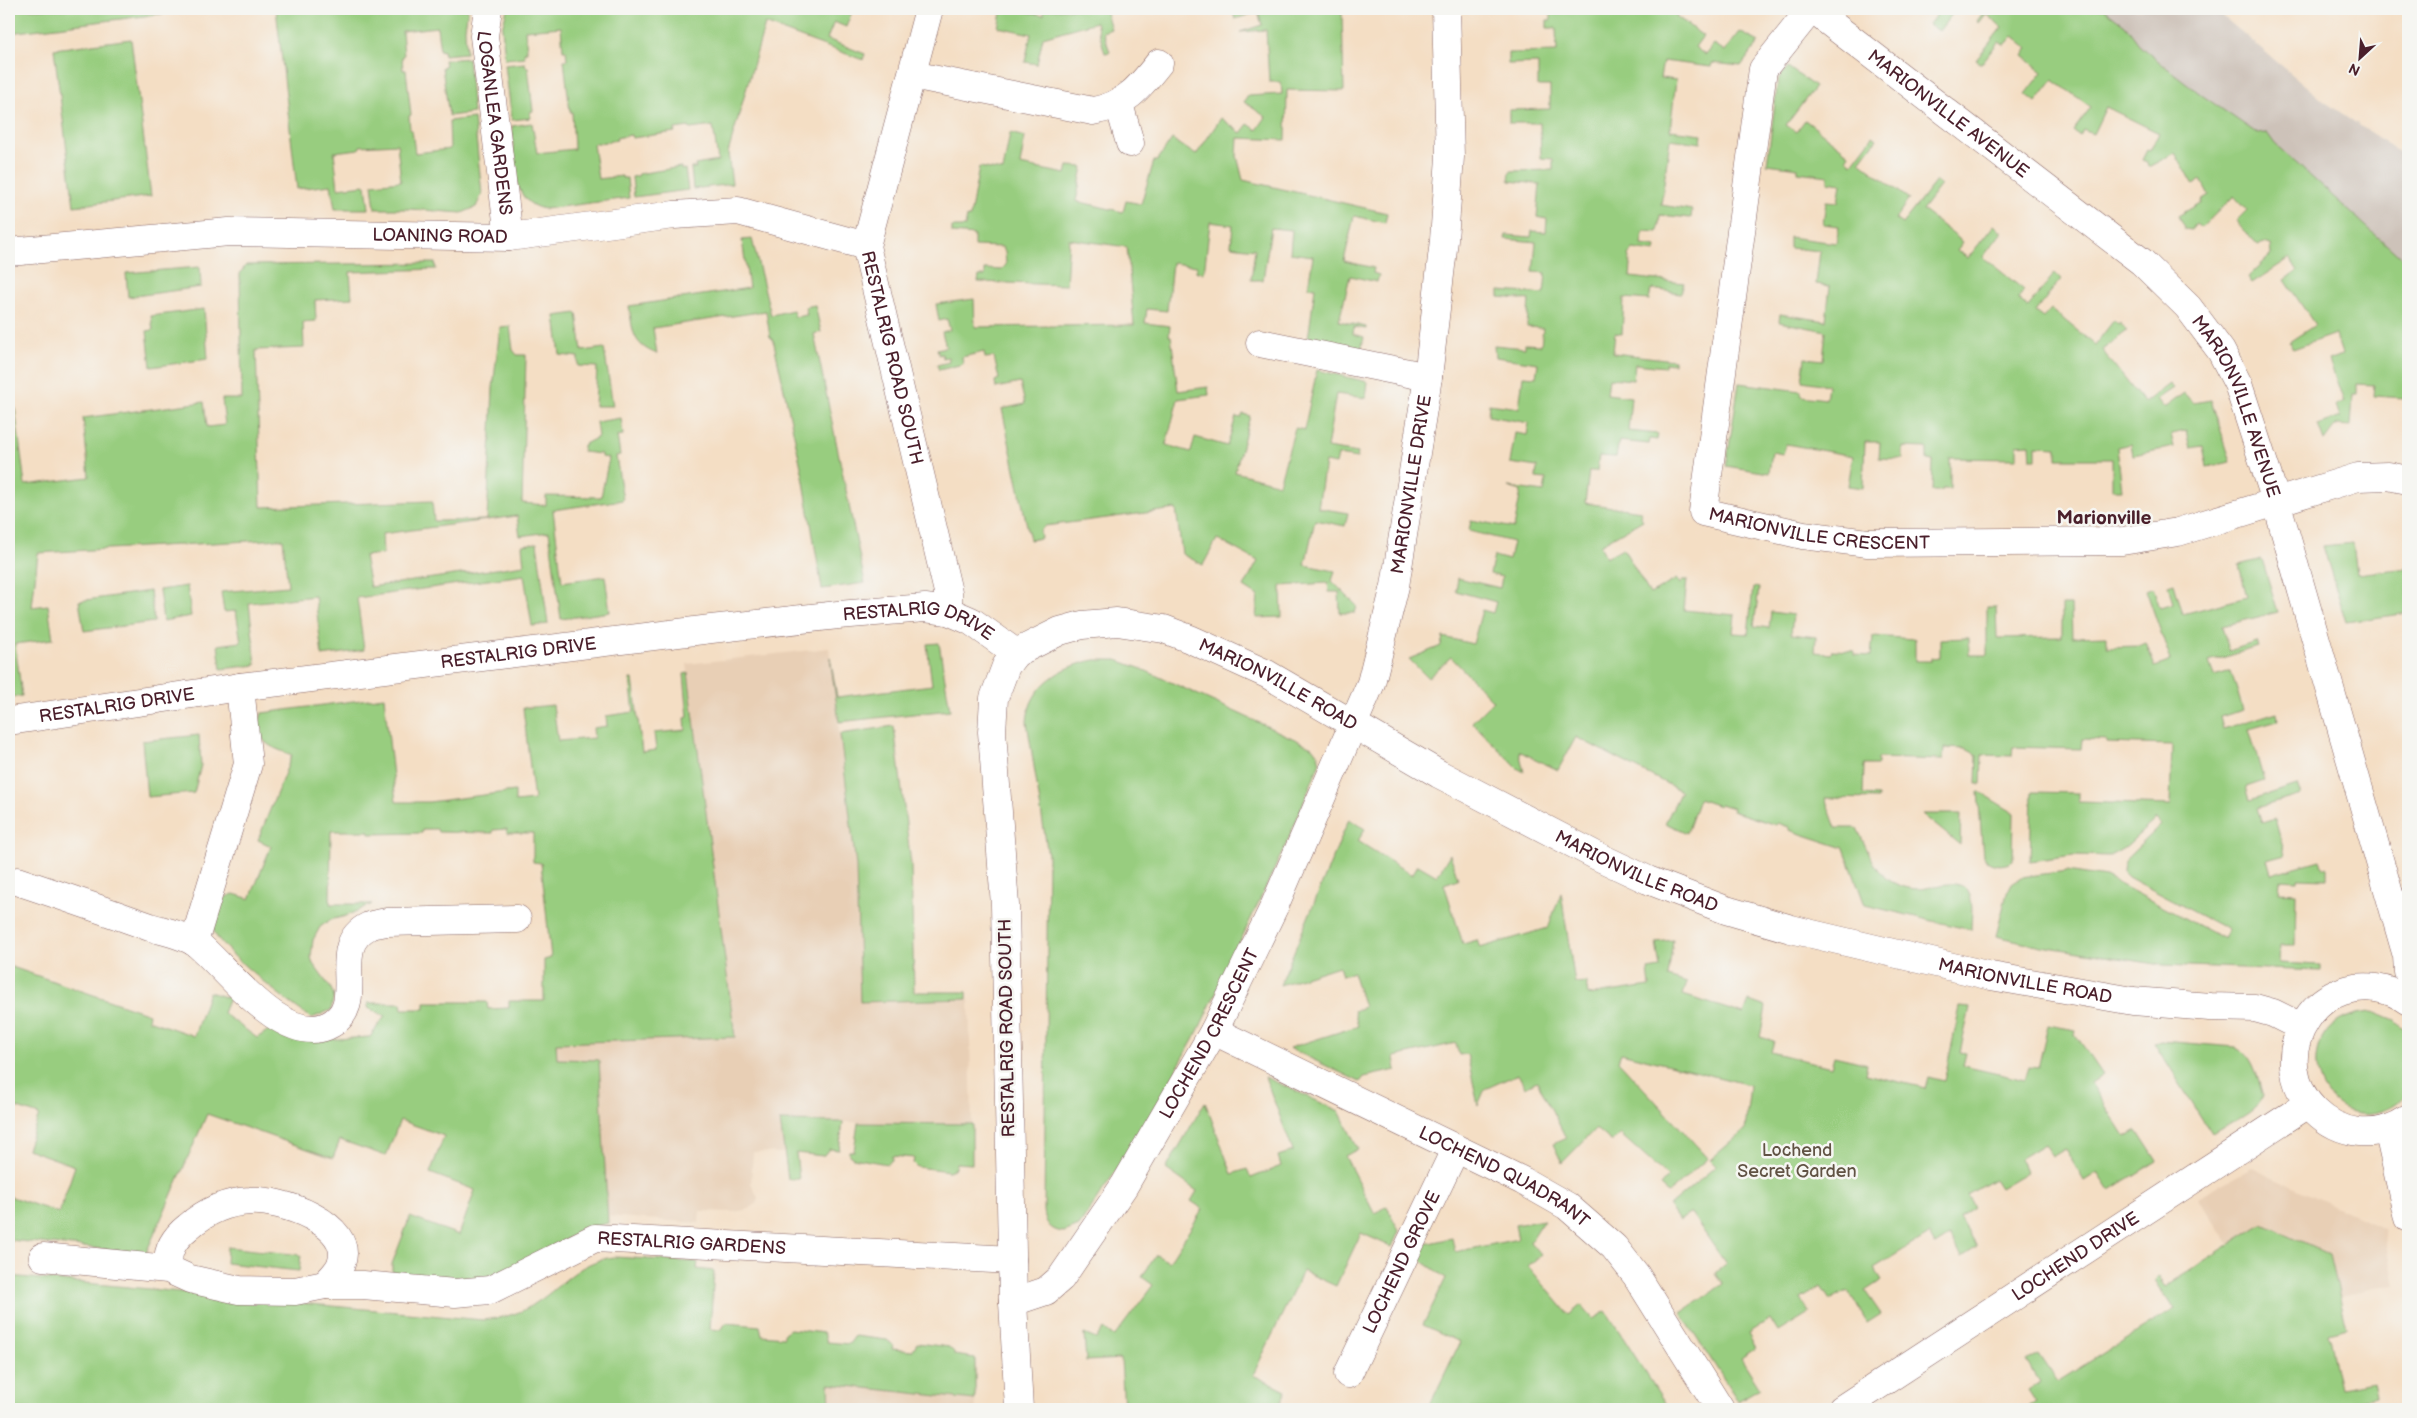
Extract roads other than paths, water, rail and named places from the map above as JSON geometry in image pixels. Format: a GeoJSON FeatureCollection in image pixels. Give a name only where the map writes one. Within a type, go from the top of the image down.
{"type":"FeatureCollection","features":[{"type":"Feature","properties":{"kind":"street","name":"LOGANLEA GARDENS"},"geometry":{"type":"LineString","coordinates":[[488,9],[484,36],[509,238]]}},
{"type":"Feature","properties":{"kind":"street","name":"RESTALRIG ROAD SOUTH"},"geometry":{"type":"LineString","coordinates":[[929,9],[866,246],[948,592],[948,611]]}},
{"type":"Feature","properties":{"kind":"street","name":"MARIONVILLE DRIVE"},"geometry":{"type":"LineString","coordinates":[[1354,725],[1378,659],[1395,586],[1428,377],[1444,240],[1450,157],[1446,9]]}},
{"type":"Feature","properties":{"kind":"street","name":"MARIONVILLE AVENUE"},"geometry":{"type":"LineString","coordinates":[[1811,9],[2127,250],[2158,276],[2188,307],[2220,351],[2238,384],[2276,501],[2404,947],[2407,986]]}},
{"type":"Feature","properties":{"kind":"street","name":"MARIONVILLE CRESCENT"},"geometry":{"type":"LineString","coordinates":[[1811,9],[1763,69],[1703,512],[1803,535],[1868,543],[2107,541],[2178,532],[2276,501]]}},
{"type":"Feature","properties":{"kind":"street"},"geometry":{"type":"LineString","coordinates":[[912,76],[1088,110],[1107,108],[1119,104],[1136,91],[1159,63]]}},
{"type":"Feature","properties":{"kind":"street"},"geometry":{"type":"LineString","coordinates":[[1119,104],[1130,143]]}},
{"type":"Feature","properties":{"kind":"street","name":"LOANING ROAD"},"geometry":{"type":"LineString","coordinates":[[9,252],[229,232],[509,238],[674,215],[738,211],[866,246]]}},
{"type":"Feature","properties":{"kind":"street"},"geometry":{"type":"LineString","coordinates":[[1260,343],[1428,377]]}},
{"type":"Feature","properties":{"kind":"street"},"geometry":{"type":"LineString","coordinates":[[2276,501],[2358,477],[2378,476],[2408,480]]}},
{"type":"Feature","properties":{"kind":"street","name":"RESTALRIG DRIVE"},"geometry":{"type":"LineString","coordinates":[[9,721],[240,687],[838,615],[925,608],[948,611],[971,621],[1016,653]]}},
{"type":"Feature","properties":{"kind":"street","name":"MARIONVILLE ROAD"},"geometry":{"type":"LineString","coordinates":[[1016,653],[1042,638],[1082,625],[1117,622],[1143,625],[1190,639],[1267,674],[1439,774],[1597,856],[1648,880],[1726,910],[1792,929],[1991,976],[2133,1001],[2210,1007],[2255,1008],[2273,1013],[2301,1027]]}},
{"type":"Feature","properties":{"kind":"street","name":"RESTALRIG ROAD SOUTH"},"geometry":{"type":"LineString","coordinates":[[1016,653],[1006,666],[994,698],[992,732],[1005,905],[1013,1302],[1019,1409]]}},
{"type":"Feature","properties":{"kind":"street"},"geometry":{"type":"LineString","coordinates":[[194,942],[248,764],[240,687]]}},
{"type":"Feature","properties":{"kind":"street","name":"LOCHEND CRESCENT"},"geometry":{"type":"LineString","coordinates":[[1013,1302],[1046,1291],[1061,1278],[1124,1186],[1214,1031],[1274,907],[1354,725]]}},
{"type":"Feature","properties":{"kind":"street"},"geometry":{"type":"LineString","coordinates":[[17,881],[194,942],[266,1010],[281,1021],[295,1026],[322,1028],[334,1023],[344,1013],[349,1001],[349,950],[356,937],[368,926],[387,922],[517,919]]}},
{"type":"Feature","properties":{"kind":"street"},"geometry":{"type":"LineString","coordinates":[[2407,986],[2386,990],[2370,987],[2353,988],[2337,993],[2322,1002],[2310,1013],[2301,1027],[2295,1046],[2294,1066],[2298,1086],[2308,1104],[2330,1123],[2344,1129],[2359,1132],[2398,1124],[2408,1218]]}},
{"type":"Feature","properties":{"kind":"street","name":"LOCHEND QUADRANT"},"geometry":{"type":"LineString","coordinates":[[1214,1031],[1455,1150],[1523,1181],[1567,1206],[1603,1236],[1636,1275],[1720,1409]]}},
{"type":"Feature","properties":{"kind":"street","name":"LOCHEND DRIVE"},"geometry":{"type":"LineString","coordinates":[[1842,1409],[2308,1104]]}},
{"type":"Feature","properties":{"kind":"street","name":"LOCHEND GROVE"},"geometry":{"type":"LineString","coordinates":[[1348,1374],[1455,1150]]}},
{"type":"Feature","properties":{"kind":"street"},"geometry":{"type":"LineString","coordinates":[[168,1269],[169,1250],[172,1243],[204,1215],[236,1203],[272,1202],[302,1211],[336,1234],[343,1248],[343,1257],[338,1270],[325,1285]]}},
{"type":"Feature","properties":{"kind":"street","name":"RESTALRIG GARDENS"},"geometry":{"type":"LineString","coordinates":[[43,1257],[168,1269],[190,1279],[239,1290],[295,1291],[325,1285],[363,1285],[455,1293],[490,1290],[595,1238],[1012,1260]]}},
{"type":"Feature","properties":{"kind":"district","name":"Marionville"},"geometry":{"type":"Point","coordinates":[2104,518]}},
{"type":"Feature","properties":{"kind":"park label","name":"Lochend Secret Garden"},"geometry":{"type":"Point","coordinates":[1797,1160]}}]}
